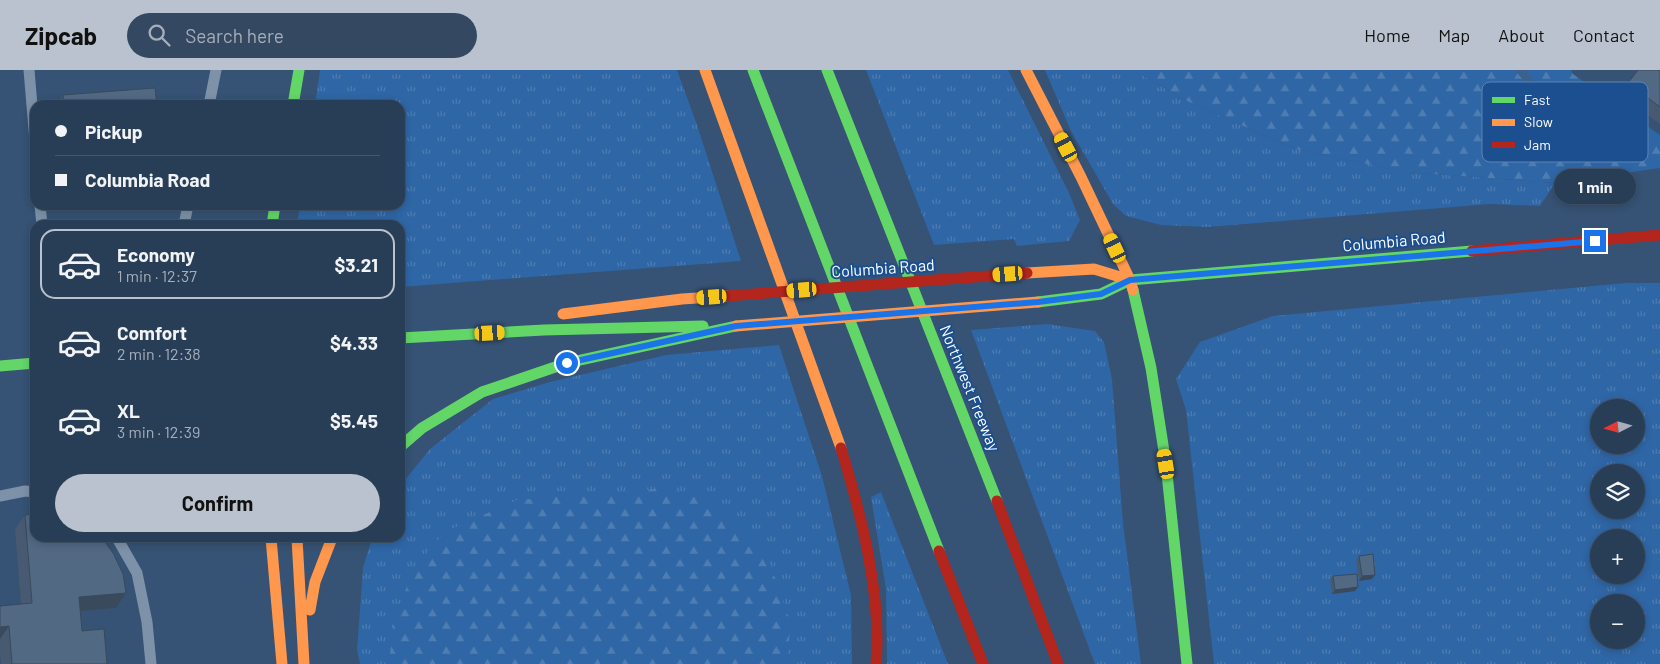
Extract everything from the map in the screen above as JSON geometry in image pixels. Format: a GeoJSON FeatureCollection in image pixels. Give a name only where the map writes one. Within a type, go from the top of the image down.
{"type":"FeatureCollection","features":[{"type":"Feature","properties":{"kind":"main road"},"geometry":{"type":"LineString","coordinates":[[294,100],[299,70]]}},
{"type":"Feature","properties":{"kind":"main road"},"geometry":{"type":"LineString","coordinates":[[705,70],[838,437],[857,501],[870,569],[878,639],[876,664]]}},
{"type":"Feature","properties":{"kind":"main road"},"geometry":{"type":"LineString","coordinates":[[753,70],[983,664]]}},
{"type":"Feature","properties":{"kind":"main road","name":"Northwest Freeway"},"geometry":{"type":"LineString","coordinates":[[827,70],[996,497],[1058,664]]}},
{"type":"Feature","properties":{"kind":"main road"},"geometry":{"type":"LineString","coordinates":[[1026,70],[1082,177],[1130,280],[1151,368],[1166,464],[1187,664]]}},
{"type":"Feature","properties":{"kind":"main road","name":"Columbia Road"},"geometry":{"type":"LineString","coordinates":[[405,336],[544,330],[736,326],[1038,302],[1101,294],[1130,280],[1660,235]]}},
{"type":"Feature","properties":{"kind":"main road","name":"Columbia Road"},"geometry":{"type":"LineString","coordinates":[[548,316],[682,299],[1027,273],[1094,269],[1130,280]]}},
{"type":"Feature","properties":{"kind":"main road","name":"Columbia Road"},"geometry":{"type":"LineString","coordinates":[[405,335],[519,320]]}},
{"type":"Feature","properties":{"kind":"main road"},"geometry":{"type":"LineString","coordinates":[[405,443],[422,428],[482,392],[567,363],[736,326]]}},
{"type":"Feature","properties":{"kind":"main road"},"geometry":{"type":"LineString","coordinates":[[0,366],[30,363]]}},
{"type":"Feature","properties":{"kind":"main road"},"geometry":{"type":"LineString","coordinates":[[271,542],[282,664]]}},
{"type":"Feature","properties":{"kind":"main road"},"geometry":{"type":"LineString","coordinates":[[297,542],[304,664]]}},
{"type":"Feature","properties":{"kind":"main road"},"geometry":{"type":"LineString","coordinates":[[303,649],[315,582],[330,542]]}},
{"type":"Feature","properties":{"kind":"lane"},"geometry":{"type":"LineString","coordinates":[[29,70],[32,100]]}},
{"type":"Feature","properties":{"kind":"lane"},"geometry":{"type":"LineString","coordinates":[[209,100],[216,70]]}},
{"type":"Feature","properties":{"kind":"lane"},"geometry":{"type":"LineString","coordinates":[[0,496],[30,492]]}},
{"type":"Feature","properties":{"kind":"lane"},"geometry":{"type":"LineString","coordinates":[[119,542],[137,573],[147,622],[151,664]]}},
{"type":"Feature","properties":{"kind":"green space"},"geometry":{"type":"Polygon","coordinates":[[[320,70],[677,70],[741,261],[405,287],[405,220],[298,220],[299,210],[405,210],[405,100],[316,100],[320,70]]]}},
{"type":"Feature","properties":{"kind":"green space"},"geometry":{"type":"Polygon","coordinates":[[[866,70],[1008,70],[1069,193],[1080,220],[1069,241],[1017,246],[1014,239],[934,245],[866,70]]]}},
{"type":"Feature","properties":{"kind":"green space"},"geometry":{"type":"Polygon","coordinates":[[[1045,70],[1133,70],[1187,101],[1295,149],[1406,172],[1555,183],[1540,206],[1490,204],[1208,227],[1161,225],[1126,216],[1113,204],[1071,131],[1045,70]]]}},
{"type":"Feature","properties":{"kind":"green space"},"geometry":{"type":"Polygon","coordinates":[[[1133,70],[1571,70],[1573,74],[1584,82],[1482,82],[1482,162],[1648,162],[1648,127],[1660,135],[1660,168],[1555,183],[1405,172],[1295,149],[1187,101],[1133,70]]]}},
{"type":"Feature","properties":{"kind":"green space"},"geometry":{"type":"Polygon","coordinates":[[[1625,283],[1660,283],[1660,664],[1214,664],[1186,410],[1176,379],[1200,342],[1273,316],[1625,283]]]}},
{"type":"Feature","properties":{"kind":"green space"},"geometry":{"type":"Polygon","coordinates":[[[1047,324],[1095,331],[1104,342],[1112,379],[1123,523],[1141,664],[1095,664],[971,330],[1047,324]]]}},
{"type":"Feature","properties":{"kind":"green space"},"geometry":{"type":"Polygon","coordinates":[[[779,345],[822,476],[851,595],[852,664],[360,664],[357,650],[363,568],[371,542],[405,542],[405,480],[430,449],[493,399],[550,382],[666,355],[779,345]]]}},
{"type":"Feature","properties":{"kind":"green space"},"geometry":{"type":"Polygon","coordinates":[[[669,488],[718,505],[765,549],[791,624],[786,664],[389,664],[393,625],[413,569],[445,532],[517,500],[669,488]]]}},
{"type":"Feature","properties":{"kind":"green space"},"geometry":{"type":"Polygon","coordinates":[[[881,492],[948,664],[887,664],[886,589],[871,497],[881,492]]]}},
{"type":"Feature","properties":{"kind":"building"},"geometry":{"type":"Polygon","coordinates":[[[1638,70],[1660,70],[1660,107],[1648,98],[1648,82],[1629,82],[1638,70]]]}},
{"type":"Feature","properties":{"kind":"building"},"geometry":{"type":"Polygon","coordinates":[[[155,88],[156,100],[64,100],[63,95],[155,88]]]}},
{"type":"Feature","properties":{"kind":"building"},"geometry":{"type":"Polygon","coordinates":[[[30,514],[30,542],[105,542],[113,553],[123,574],[126,593],[79,597],[82,631],[104,629],[107,664],[12,664],[9,626],[0,627],[0,606],[32,603],[25,515],[30,514]]]}},
{"type":"Feature","properties":{"kind":"building"},"geometry":{"type":"Polygon","coordinates":[[[1373,554],[1375,575],[1362,576],[1359,556],[1373,554]]]}},
{"type":"Feature","properties":{"kind":"building"},"geometry":{"type":"Polygon","coordinates":[[[1357,574],[1358,587],[1335,590],[1333,576],[1357,574]]]}},
{"type":"Feature","properties":{"kind":"waterway"},"geometry":{"type":"LineString","coordinates":[[1520,70],[1530,82]]}},
{"type":"Feature","properties":{"kind":"traffic: fast"},"geometry":{"type":"LineString","coordinates":[[294,100],[299,70]]}},
{"type":"Feature","properties":{"kind":"traffic: fast"},"geometry":{"type":"LineString","coordinates":[[753,70],[939,551]]}},
{"type":"Feature","properties":{"kind":"traffic: fast"},"geometry":{"type":"LineString","coordinates":[[827,70],[997,501]]}},
{"type":"Feature","properties":{"kind":"traffic: fast"},"geometry":{"type":"LineString","coordinates":[[273,220],[274,210]]}},
{"type":"Feature","properties":{"kind":"traffic: fast"},"geometry":{"type":"LineString","coordinates":[[1038,302],[1101,294],[1130,280],[1472,251]]}},
{"type":"Feature","properties":{"kind":"traffic: fast"},"geometry":{"type":"LineString","coordinates":[[1133,290],[1151,368],[1166,464],[1187,664]]}},
{"type":"Feature","properties":{"kind":"traffic: fast"},"geometry":{"type":"LineString","coordinates":[[405,338],[544,330],[703,326]]}},
{"type":"Feature","properties":{"kind":"traffic: fast"},"geometry":{"type":"LineString","coordinates":[[405,443],[422,428],[482,392],[567,363],[736,326]]}},
{"type":"Feature","properties":{"kind":"traffic: fast"},"geometry":{"type":"LineString","coordinates":[[0,366],[30,363]]}},
{"type":"Feature","properties":{"kind":"traffic: slow"},"geometry":{"type":"LineString","coordinates":[[705,70],[841,448]]}},
{"type":"Feature","properties":{"kind":"traffic: slow"},"geometry":{"type":"LineString","coordinates":[[1026,70],[1081,177],[1133,290]]}},
{"type":"Feature","properties":{"kind":"traffic: slow"},"geometry":{"type":"LineString","coordinates":[[1027,273],[1094,269],[1130,280]]}},
{"type":"Feature","properties":{"kind":"traffic: slow"},"geometry":{"type":"LineString","coordinates":[[563,314],[682,299],[727,296]]}},
{"type":"Feature","properties":{"kind":"traffic: slow"},"geometry":{"type":"LineString","coordinates":[[736,326],[1038,302]]}},
{"type":"Feature","properties":{"kind":"traffic: slow"},"geometry":{"type":"LineString","coordinates":[[271,542],[282,664]]}},
{"type":"Feature","properties":{"kind":"traffic: slow"},"geometry":{"type":"LineString","coordinates":[[297,542],[304,664]]}},
{"type":"Feature","properties":{"kind":"traffic: slow"},"geometry":{"type":"LineString","coordinates":[[310,610],[315,582],[330,542]]}},
{"type":"Feature","properties":{"kind":"traffic: jam"},"geometry":{"type":"LineString","coordinates":[[1472,251],[1660,235]]}},
{"type":"Feature","properties":{"kind":"traffic: jam"},"geometry":{"type":"LineString","coordinates":[[727,296],[1027,273]]}},
{"type":"Feature","properties":{"kind":"traffic: jam"},"geometry":{"type":"LineString","coordinates":[[841,448],[856,500],[873,583],[876,610],[876,664]]}},
{"type":"Feature","properties":{"kind":"traffic: jam"},"geometry":{"type":"LineString","coordinates":[[997,501],[1058,664]]}},
{"type":"Feature","properties":{"kind":"traffic: jam"},"geometry":{"type":"LineString","coordinates":[[939,551],[983,664]]}},
{"type":"Feature","properties":{"kind":"route"},"geometry":{"type":"LineString","coordinates":[[567,363],[736,326],[1038,302],[1101,294],[1130,280],[1595,241]]}}]}
